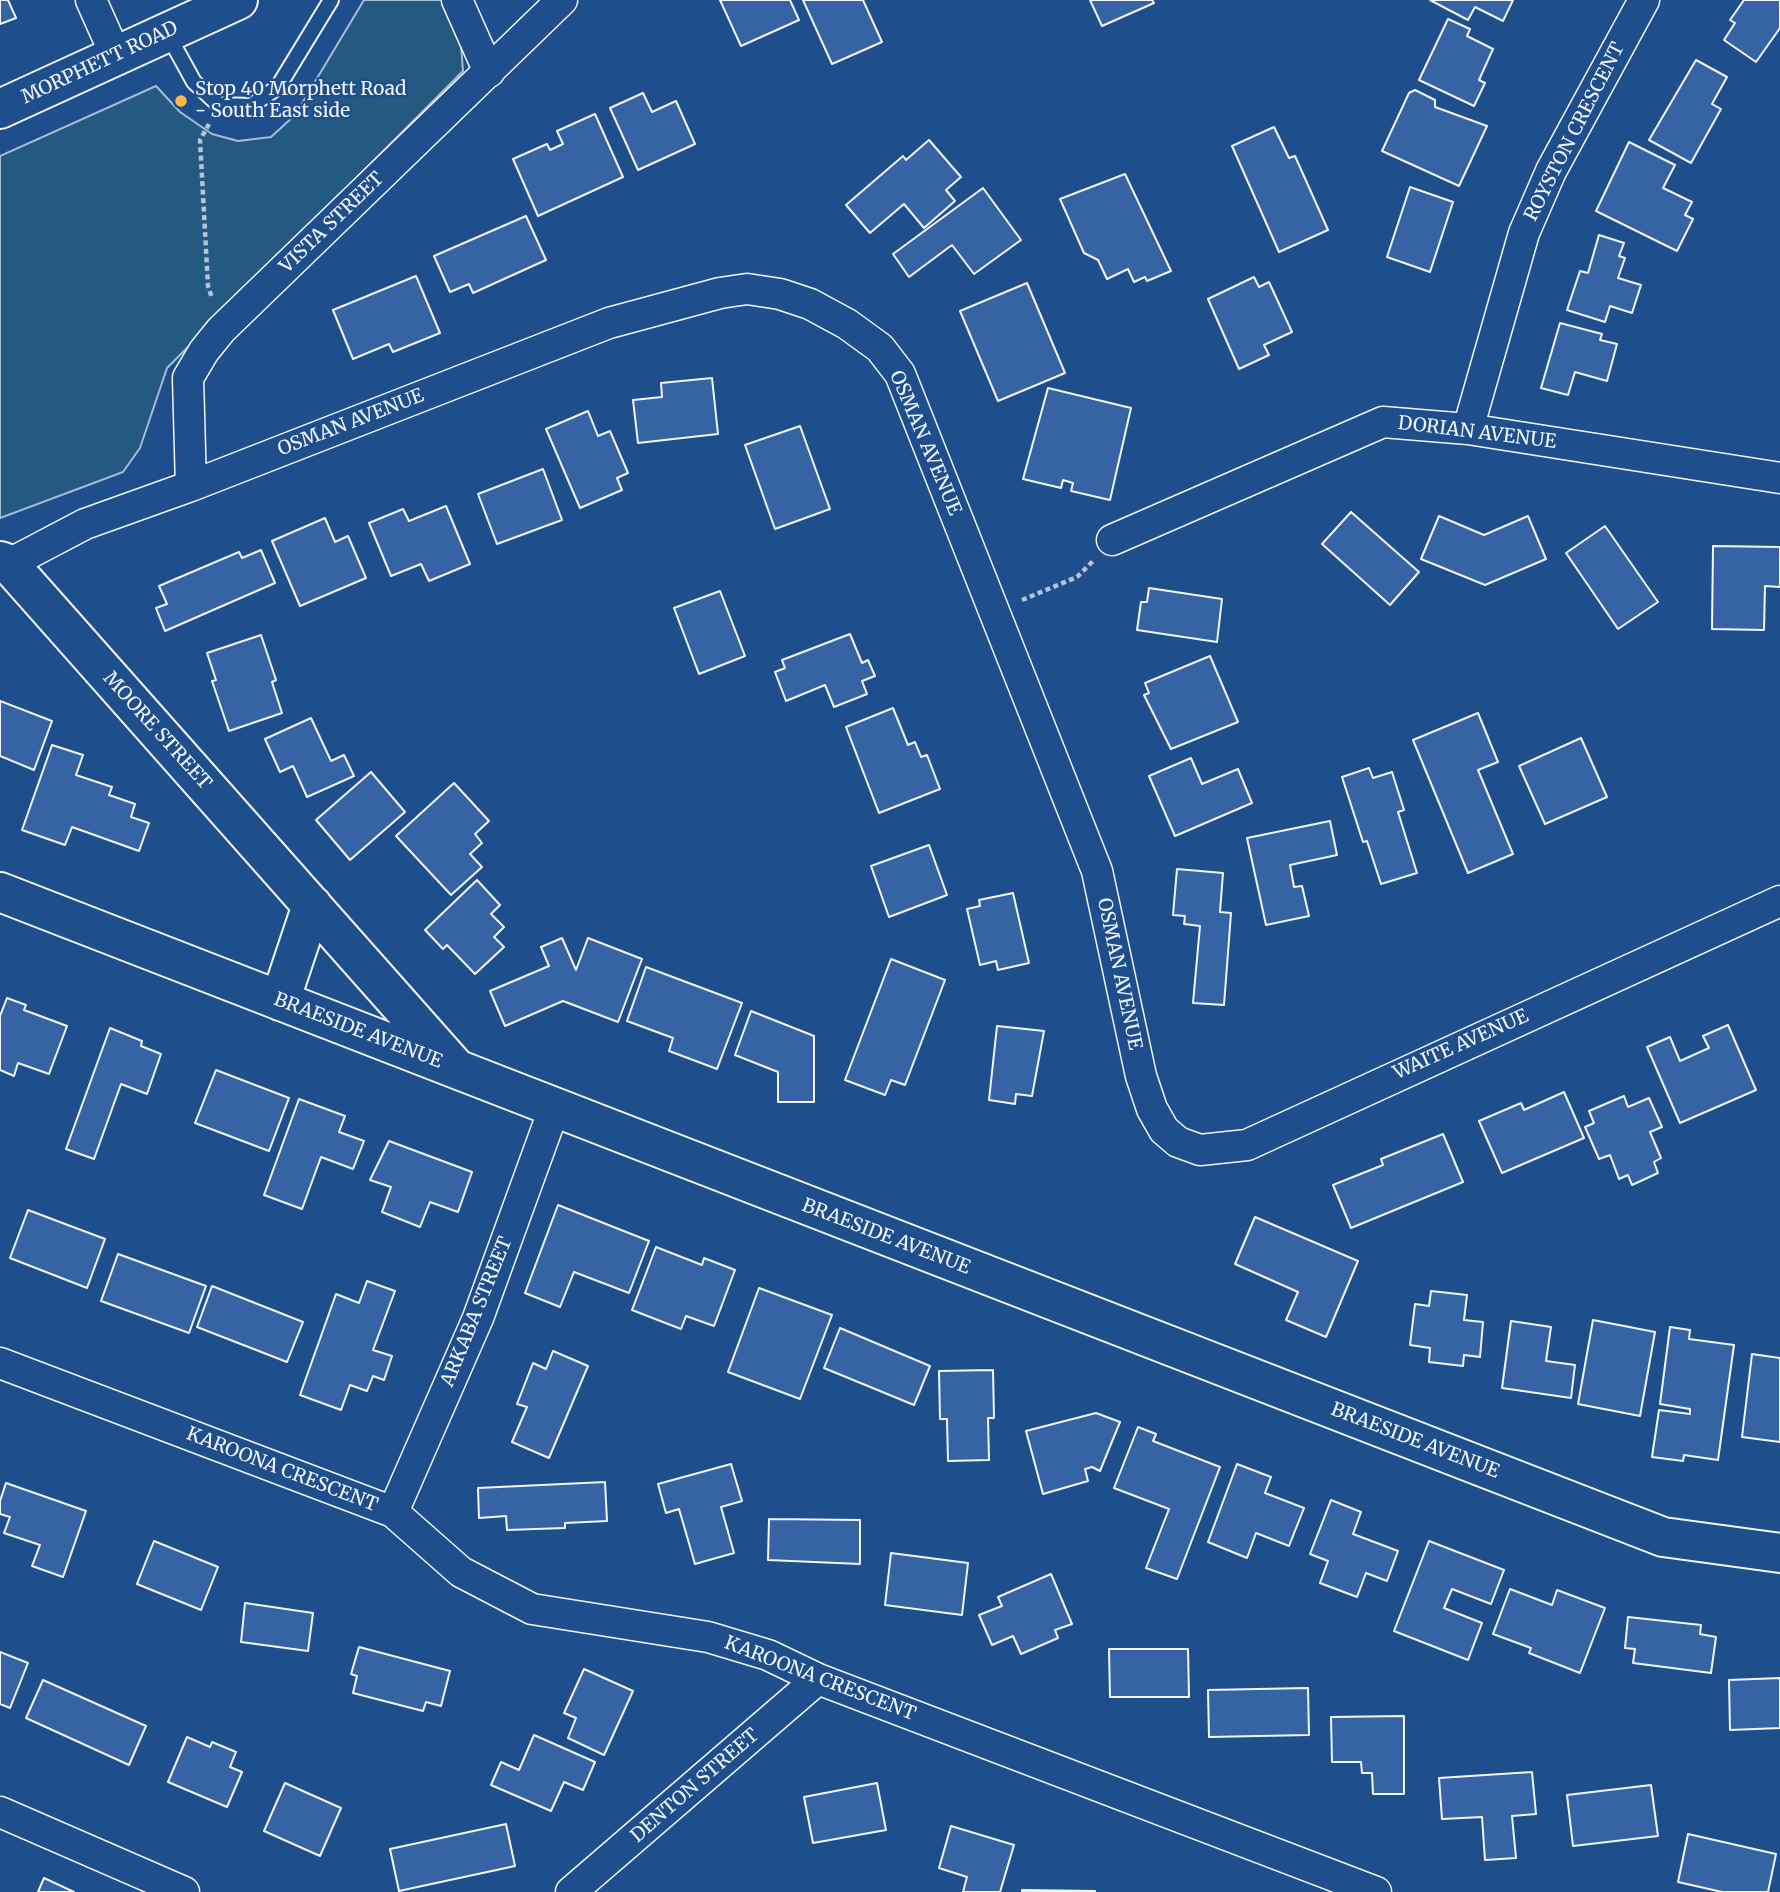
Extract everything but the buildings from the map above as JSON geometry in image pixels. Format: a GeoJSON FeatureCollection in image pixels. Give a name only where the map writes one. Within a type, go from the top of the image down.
{"type":"FeatureCollection","features":[{"type":"Feature","properties":{"kind":"street"},"geometry":{"type":"LineString","coordinates":[[90,0],[116,56]]}},
{"type":"Feature","properties":{"kind":"street","name":"MORPHETT ROAD"},"geometry":{"type":"LineString","coordinates":[[0,109],[239,0]]}},
{"type":"Feature","properties":{"kind":"street"},"geometry":{"type":"LineString","coordinates":[[457,0],[489,72]]}},
{"type":"Feature","properties":{"kind":"street","name":"VISTA STREET"},"geometry":{"type":"LineString","coordinates":[[191,486],[188,377],[224,327],[562,0]]}},
{"type":"Feature","properties":{"kind":"street","name":"ROYSTON CRESCENT"},"geometry":{"type":"LineString","coordinates":[[1468,429],[1524,233],[1551,171],[1644,0]]}},
{"type":"Feature","properties":{"kind":"street","name":"OSMAN AVENUE"},"geometry":{"type":"LineString","coordinates":[[5,562],[85,524],[191,486],[609,323],[720,293],[747,289],[780,294],[810,304],[848,324],[880,348],[900,374],[1097,871],[1141,1076],[1152,1109]]}},
{"type":"Feature","properties":{"kind":"street","name":"DORIAN AVENUE"},"geometry":{"type":"LineString","coordinates":[[1112,540],[1383,422],[1468,429],[1780,478]]}},
{"type":"Feature","properties":{"kind":"street","name":"MOORE STREET"},"geometry":{"type":"LineString","coordinates":[[5,562],[458,1070]]}},
{"type":"Feature","properties":{"kind":"street","name":"BRAESIDE AVENUE"},"geometry":{"type":"LineString","coordinates":[[0,892],[1663,1537],[1780,1553]]}},
{"type":"Feature","properties":{"kind":"street","name":"WAITE AVENUE"},"geometry":{"type":"LineString","coordinates":[[1152,1109],[1164,1130],[1178,1142],[1199,1150],[1247,1145],[1780,901]]}},
{"type":"Feature","properties":{"kind":"street"},"geometry":{"type":"LineString","coordinates":[[280,1001],[312,905]]}},
{"type":"Feature","properties":{"kind":"street","name":"ARKABA STREET"},"geometry":{"type":"LineString","coordinates":[[393,1512],[478,1318],[554,1109]]}},
{"type":"Feature","properties":{"kind":"street","name":"KAROONA CRESCENT"},"geometry":{"type":"LineString","coordinates":[[0,1363],[393,1512],[461,1572],[532,1609],[708,1637],[768,1655],[818,1679],[1376,1892]]}},
{"type":"Feature","properties":{"kind":"street","name":"DENTON STREET"},"geometry":{"type":"LineString","coordinates":[[571,1892],[818,1679]]}},
{"type":"Feature","properties":{"kind":"street"},"geometry":{"type":"LineString","coordinates":[[0,1812],[184,1892]]}},
{"type":"Feature","properties":{"kind":"lane"},"geometry":{"type":"LineString","coordinates":[[167,33],[194,82],[219,105],[251,106],[278,88],[331,0]]}},
{"type":"Feature","properties":{"kind":"path"},"geometry":{"type":"LineString","coordinates":[[219,105],[200,141],[208,286],[224,327]]}},
{"type":"Feature","properties":{"kind":"path"},"geometry":{"type":"LineString","coordinates":[[994,612],[1077,577],[1112,540]]}},
{"type":"Feature","properties":{"kind":"shaded area"},"geometry":{"type":"Polygon","coordinates":[[[364,0],[442,0],[461,45],[463,71],[167,368],[140,448],[123,472],[0,518],[0,156],[156,86],[180,112],[212,134],[238,141],[271,137],[295,115],[364,0]]]}},
{"type":"Feature","properties":{"kind":"place","name":"Stop 40 Morphett Road - South East side"},"geometry":{"type":"Point","coordinates":[181,101]}}]}
